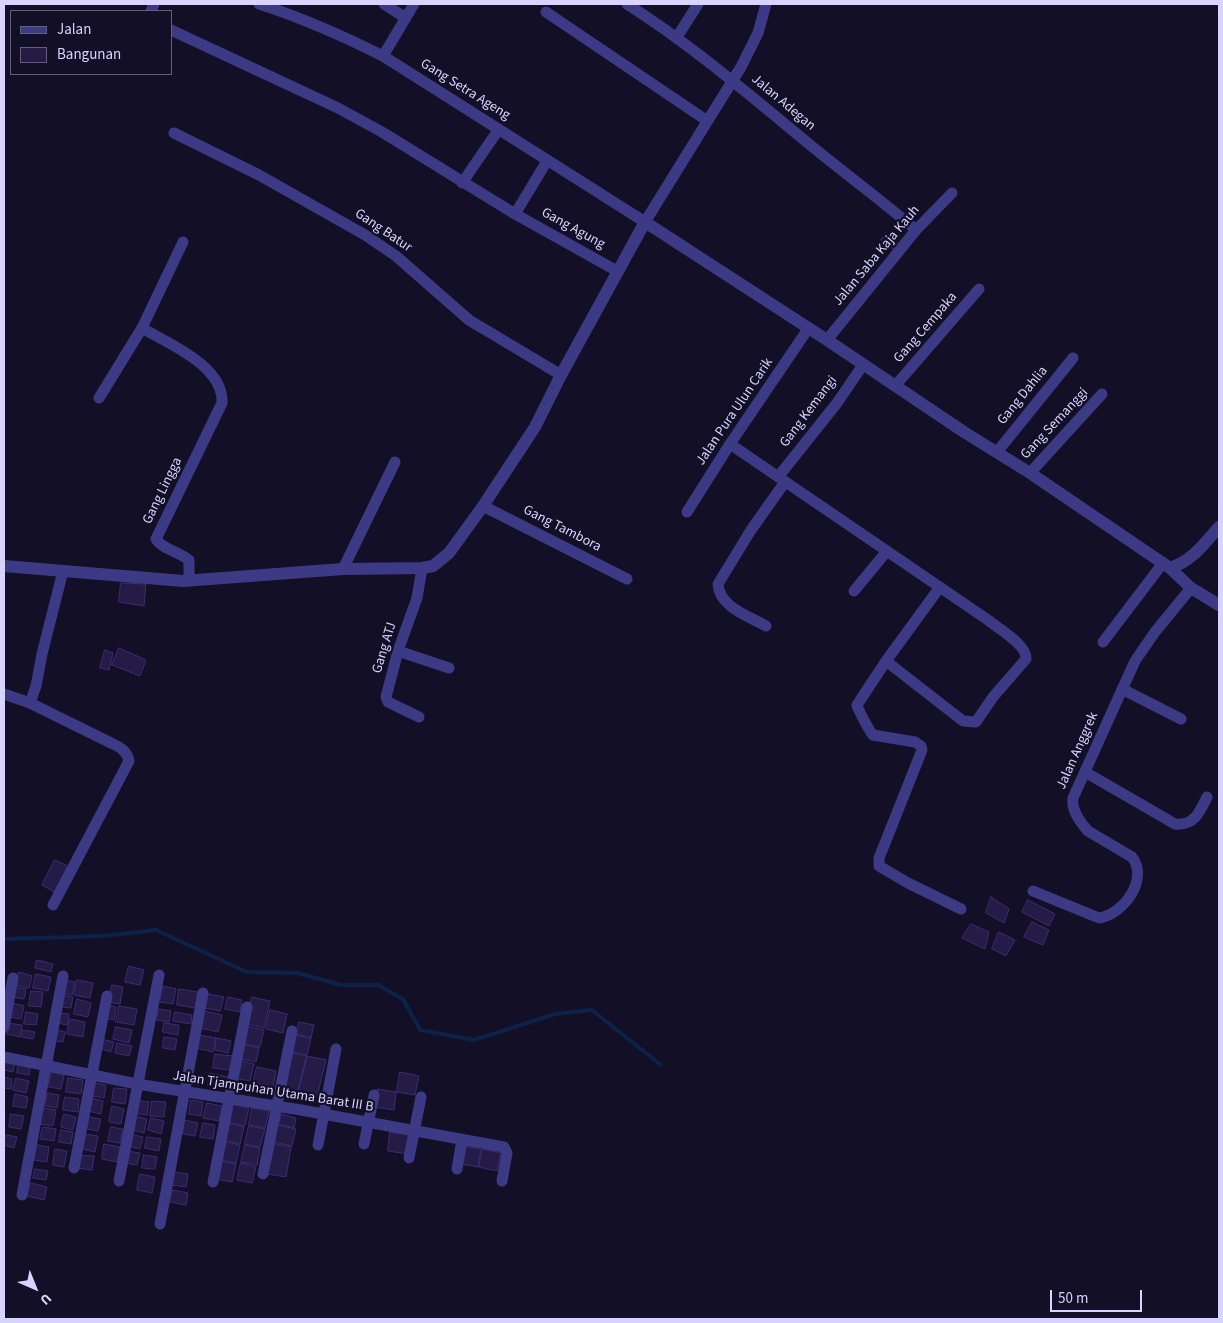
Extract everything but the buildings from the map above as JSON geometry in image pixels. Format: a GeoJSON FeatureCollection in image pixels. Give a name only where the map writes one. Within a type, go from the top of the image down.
{"type":"FeatureCollection","features":[{"type":"Feature","properties":{"kind":"street","name":"Gang Setra Ageng"},"geometry":{"type":"LineString","coordinates":[[259,4],[298,16],[342,35],[383,56],[645,222]]}},
{"type":"Feature","properties":{"kind":"street"},"geometry":{"type":"LineString","coordinates":[[384,4],[406,18]]}},
{"type":"Feature","properties":{"kind":"street"},"geometry":{"type":"LineString","coordinates":[[383,56],[414,4]]}},
{"type":"Feature","properties":{"kind":"street"},"geometry":{"type":"LineString","coordinates":[[677,37],[698,4]]}},
{"type":"Feature","properties":{"kind":"street"},"geometry":{"type":"LineString","coordinates":[[4,566],[155,579],[188,580],[346,564],[422,568],[433,566],[449,553],[536,427],[561,375],[617,271],[706,120],[732,80],[758,33],[766,4]]}},
{"type":"Feature","properties":{"kind":"street","name":"Jalan Adegan"},"geometry":{"type":"LineString","coordinates":[[633,5],[732,80],[916,230]]}},
{"type":"Feature","properties":{"kind":"street"},"geometry":{"type":"LineString","coordinates":[[546,12],[706,120]]}},
{"type":"Feature","properties":{"kind":"street","name":"Gang Agung"},"geometry":{"type":"LineString","coordinates":[[172,30],[338,108],[382,132],[515,214],[617,271]]}},
{"type":"Feature","properties":{"kind":"street"},"geometry":{"type":"LineString","coordinates":[[462,183],[499,128]]}},
{"type":"Feature","properties":{"kind":"street","name":"Gang Batur"},"geometry":{"type":"LineString","coordinates":[[174,133],[259,175],[365,235],[396,256],[469,320],[561,375]]}},
{"type":"Feature","properties":{"kind":"street"},"geometry":{"type":"LineString","coordinates":[[515,214],[548,161]]}},
{"type":"Feature","properties":{"kind":"street","name":"Jalan Saba Kaja Kauh"},"geometry":{"type":"LineString","coordinates":[[827,340],[916,230],[952,194]]}},
{"type":"Feature","properties":{"kind":"street"},"geometry":{"type":"LineString","coordinates":[[645,222],[1030,473],[1166,566],[1191,588],[1219,605]]}},
{"type":"Feature","properties":{"kind":"street"},"geometry":{"type":"LineString","coordinates":[[99,398],[142,328],[183,242]]}},
{"type":"Feature","properties":{"kind":"street","name":"Gang Cempaka"},"geometry":{"type":"LineString","coordinates":[[895,386],[979,289]]}},
{"type":"Feature","properties":{"kind":"street","name":"Gang Lingga"},"geometry":{"type":"LineString","coordinates":[[142,328],[201,363],[221,388],[222,403],[156,539],[158,543],[177,552],[188,560],[188,580]]}},
{"type":"Feature","properties":{"kind":"street","name":"Jalan Pura Ulun Carik"},"geometry":{"type":"LineString","coordinates":[[688,512],[730,444],[808,329]]}},
{"type":"Feature","properties":{"kind":"street","name":"Gang Dahlia"},"geometry":{"type":"LineString","coordinates":[[996,452],[1073,358]]}},
{"type":"Feature","properties":{"kind":"street","name":"Gang Kemangi"},"geometry":{"type":"LineString","coordinates":[[766,626],[732,607],[720,594],[718,584],[781,480],[863,365]]}},
{"type":"Feature","properties":{"kind":"street","name":"Gang Semanggi"},"geometry":{"type":"LineString","coordinates":[[1030,473],[1102,394]]}},
{"type":"Feature","properties":{"kind":"street"},"geometry":{"type":"LineString","coordinates":[[730,444],[940,587],[1019,644],[1025,652],[1026,659],[992,697],[976,722],[973,723],[963,721],[886,661]]}},
{"type":"Feature","properties":{"kind":"street"},"geometry":{"type":"LineString","coordinates":[[346,564],[395,462]]}},
{"type":"Feature","properties":{"kind":"street","name":"Gang Tambora"},"geometry":{"type":"LineString","coordinates":[[483,506],[627,579]]}},
{"type":"Feature","properties":{"kind":"street"},"geometry":{"type":"LineString","coordinates":[[1103,642],[1166,566],[1183,564],[1191,558],[1219,527]]}},
{"type":"Feature","properties":{"kind":"street"},"geometry":{"type":"LineString","coordinates":[[854,591],[887,551]]}},
{"type":"Feature","properties":{"kind":"street","name":"Gang ATJ"},"geometry":{"type":"LineString","coordinates":[[419,717],[386,700],[386,697],[398,651],[417,598],[422,568]]}},
{"type":"Feature","properties":{"kind":"street"},"geometry":{"type":"LineString","coordinates":[[30,703],[36,686],[63,571]]}},
{"type":"Feature","properties":{"kind":"street"},"geometry":{"type":"LineString","coordinates":[[940,587],[858,702],[858,710],[873,735],[915,742],[921,746],[922,750],[879,858],[878,865],[908,883],[961,909]]}},
{"type":"Feature","properties":{"kind":"street","name":"Jalan Anggrek"},"geometry":{"type":"LineString","coordinates":[[1033,891],[1100,918],[1113,913],[1122,906],[1132,893],[1137,877],[1137,864],[1132,857],[1088,831],[1082,825],[1072,806],[1072,798],[1135,661],[1155,632],[1191,588]]}},
{"type":"Feature","properties":{"kind":"street"},"geometry":{"type":"LineString","coordinates":[[398,651],[449,668]]}},
{"type":"Feature","properties":{"kind":"street"},"geometry":{"type":"LineString","coordinates":[[1122,689],[1181,719]]}},
{"type":"Feature","properties":{"kind":"street"},"geometry":{"type":"LineString","coordinates":[[4,694],[30,703],[123,750],[128,756],[129,761],[53,905]]}},
{"type":"Feature","properties":{"kind":"street"},"geometry":{"type":"LineString","coordinates":[[1085,772],[1175,824],[1182,825],[1193,820],[1207,797]]}},
{"type":"Feature","properties":{"kind":"street"},"geometry":{"type":"LineString","coordinates":[[119,1181],[160,975]]}},
{"type":"Feature","properties":{"kind":"street"},"geometry":{"type":"LineString","coordinates":[[22,1195],[63,976]]}},
{"type":"Feature","properties":{"kind":"street"},"geometry":{"type":"LineString","coordinates":[[4,1027],[13,978]]}},
{"type":"Feature","properties":{"kind":"street"},"geometry":{"type":"LineString","coordinates":[[160,1224],[203,993]]}},
{"type":"Feature","properties":{"kind":"street"},"geometry":{"type":"LineString","coordinates":[[74,1168],[107,996]]}},
{"type":"Feature","properties":{"kind":"street"},"geometry":{"type":"LineString","coordinates":[[213,1182],[247,1007]]}},
{"type":"Feature","properties":{"kind":"street"},"geometry":{"type":"LineString","coordinates":[[263,1174],[292,1031]]}},
{"type":"Feature","properties":{"kind":"street"},"geometry":{"type":"LineString","coordinates":[[318,1145],[336,1049]]}},
{"type":"Feature","properties":{"kind":"street","name":"Jalan Tjampuhan Utama Barat III B"},"geometry":{"type":"LineString","coordinates":[[4,1057],[137,1084],[278,1106],[504,1147],[507,1150],[502,1181]]}},
{"type":"Feature","properties":{"kind":"street"},"geometry":{"type":"LineString","coordinates":[[364,1144],[374,1096]]}},
{"type":"Feature","properties":{"kind":"street"},"geometry":{"type":"LineString","coordinates":[[409,1158],[421,1097]]}},
{"type":"Feature","properties":{"kind":"street"},"geometry":{"type":"LineString","coordinates":[[457,1169],[462,1140]]}},
{"type":"Feature","properties":{"kind":"waterway"},"geometry":{"type":"LineString","coordinates":[[4,939],[104,936],[156,930],[247,972],[298,973],[341,985],[378,985],[403,999],[420,1030],[474,1040],[555,1014],[592,1010],[661,1065]]}}]}
